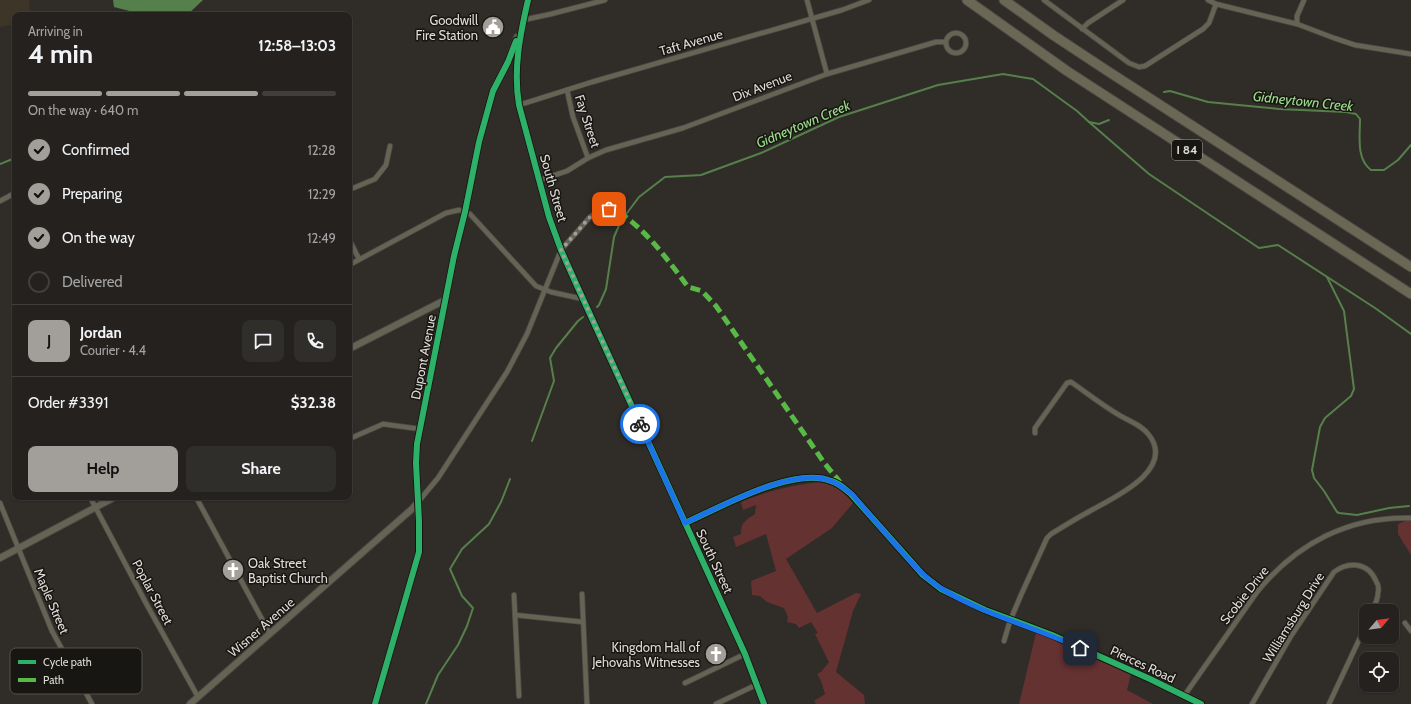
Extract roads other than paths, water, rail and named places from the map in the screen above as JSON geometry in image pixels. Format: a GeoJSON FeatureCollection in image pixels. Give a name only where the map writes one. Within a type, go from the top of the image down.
{"type":"FeatureCollection","features":[{"type":"Feature","properties":{"kind":"highway","name":"I 84"},"geometry":{"type":"LineString","coordinates":[[967,0],[1012,34],[1067,71],[1411,294]]}},
{"type":"Feature","properties":{"kind":"highway","name":"I 84"},"geometry":{"type":"LineString","coordinates":[[1004,0],[1090,60],[1411,267]]}},
{"type":"Feature","properties":{"kind":"street"},"geometry":{"type":"LineString","coordinates":[[528,0],[523,20],[605,0]]}},
{"type":"Feature","properties":{"kind":"street"},"geometry":{"type":"LineString","coordinates":[[807,0],[827,74]]}},
{"type":"Feature","properties":{"kind":"street","name":"Taft Avenue"},"geometry":{"type":"LineString","coordinates":[[519,105],[842,10],[869,0]]}},
{"type":"Feature","properties":{"kind":"street"},"geometry":{"type":"LineString","coordinates":[[1044,0],[1129,63],[1139,67],[1145,66],[1204,28],[1209,23],[1216,4]]}},
{"type":"Feature","properties":{"kind":"street"},"geometry":{"type":"LineString","coordinates":[[1082,29],[1088,23],[1123,0]]}},
{"type":"Feature","properties":{"kind":"street"},"geometry":{"type":"LineString","coordinates":[[1208,0],[1216,4],[1297,24],[1355,44],[1411,54]]}},
{"type":"Feature","properties":{"kind":"street"},"geometry":{"type":"LineString","coordinates":[[1297,24],[1297,16],[1304,0]]}},
{"type":"Feature","properties":{"kind":"street","name":"South Street"},"geometry":{"type":"LineString","coordinates":[[523,20],[516,67],[519,105],[549,217],[561,250],[745,654],[758,684],[764,704]]}},
{"type":"Feature","properties":{"kind":"street","name":"Dupont Avenue"},"geometry":{"type":"LineString","coordinates":[[375,704],[419,552],[416,463],[417,444],[445,300],[479,142],[493,91],[508,62],[523,20]]}},
{"type":"Feature","properties":{"kind":"street"},"geometry":{"type":"LineString","coordinates":[[955,33],[962,34],[967,42],[963,52],[956,54],[950,52],[946,42],[949,36],[955,33]]}},
{"type":"Feature","properties":{"kind":"street","name":"Dix Avenue"},"geometry":{"type":"LineString","coordinates":[[540,180],[567,171],[588,158],[606,150],[683,128],[827,74],[936,42],[946,42]]}},
{"type":"Feature","properties":{"kind":"street","name":"Fay Street"},"geometry":{"type":"LineString","coordinates":[[566,90],[573,117],[588,158]]}},
{"type":"Feature","properties":{"kind":"street"},"geometry":{"type":"LineString","coordinates":[[352,188],[375,179],[386,165],[390,146]]}},
{"type":"Feature","properties":{"kind":"street"},"geometry":{"type":"LineString","coordinates":[[0,201],[12,195]]}},
{"type":"Feature","properties":{"kind":"street"},"geometry":{"type":"LineString","coordinates":[[418,502],[438,478],[507,372],[527,334],[561,250],[590,217],[599,211],[609,209],[619,212]]}},
{"type":"Feature","properties":{"kind":"street"},"geometry":{"type":"LineString","coordinates":[[352,263],[446,213],[455,210],[470,214],[536,286],[545,290],[583,299]]}},
{"type":"Feature","properties":{"kind":"street"},"geometry":{"type":"LineString","coordinates":[[352,245],[359,259]]}},
{"type":"Feature","properties":{"kind":"street"},"geometry":{"type":"LineString","coordinates":[[352,347],[445,300]]}},
{"type":"Feature","properties":{"kind":"street"},"geometry":{"type":"LineString","coordinates":[[1004,642],[1010,621],[1047,538],[1051,534],[1131,488],[1144,476],[1151,466],[1155,454],[1155,446],[1145,430],[1119,415],[1071,382],[1067,383],[1035,428],[1035,433]]}},
{"type":"Feature","properties":{"kind":"street"},"geometry":{"type":"LineString","coordinates":[[352,438],[383,424],[420,429]]}},
{"type":"Feature","properties":{"kind":"street","name":"Pierces Road"},"geometry":{"type":"LineString","coordinates":[[685,523],[750,493],[778,483],[809,478],[832,481],[845,488],[852,494],[923,575],[941,589],[966,602],[1010,621],[1052,635],[1201,704]]}},
{"type":"Feature","properties":{"kind":"street","name":"Poplar Street"},"geometry":{"type":"LineString","coordinates":[[91,500],[198,697]]}},
{"type":"Feature","properties":{"kind":"street"},"geometry":{"type":"LineString","coordinates":[[0,558],[110,500]]}},
{"type":"Feature","properties":{"kind":"street"},"geometry":{"type":"LineString","coordinates":[[198,500],[270,634]]}},
{"type":"Feature","properties":{"kind":"street","name":"Wisner Avenue"},"geometry":{"type":"LineString","coordinates":[[190,704],[412,509],[418,502]]}},
{"type":"Feature","properties":{"kind":"street","name":"Maple Street"},"geometry":{"type":"LineString","coordinates":[[0,503],[52,631],[61,648]]}},
{"type":"Feature","properties":{"kind":"street","name":"Scobie Drive"},"geometry":{"type":"LineString","coordinates":[[1184,696],[1257,592],[1287,560],[1320,538],[1341,530],[1379,519],[1411,518]]}},
{"type":"Feature","properties":{"kind":"street","name":"Williamsburg Drive"},"geometry":{"type":"LineString","coordinates":[[1252,704],[1291,636],[1334,572],[1352,564],[1364,567],[1371,572],[1378,586],[1379,592],[1375,604]]}},
{"type":"Feature","properties":{"kind":"street"},"geometry":{"type":"LineString","coordinates":[[582,594],[587,704]]}},
{"type":"Feature","properties":{"kind":"street"},"geometry":{"type":"LineString","coordinates":[[514,595],[519,696]]}},
{"type":"Feature","properties":{"kind":"street"},"geometry":{"type":"LineString","coordinates":[[515,615],[583,622]]}},
{"type":"Feature","properties":{"kind":"street"},"geometry":{"type":"LineString","coordinates":[[1406,623],[1411,631]]}},
{"type":"Feature","properties":{"kind":"street"},"geometry":{"type":"LineString","coordinates":[[1329,704],[1359,640]]}},
{"type":"Feature","properties":{"kind":"street"},"geometry":{"type":"LineString","coordinates":[[685,683],[745,654]]}},
{"type":"Feature","properties":{"kind":"street"},"geometry":{"type":"LineString","coordinates":[[716,704],[758,684]]}},
{"type":"Feature","properties":{"kind":"street","name":"Maple Street"},"geometry":{"type":"LineString","coordinates":[[87,694],[92,704]]}},
{"type":"Feature","properties":{"kind":"waterway","name":"Gidneytown Creek"},"geometry":{"type":"LineString","coordinates":[[597,307],[606,289],[614,237],[621,221],[639,197],[665,177],[701,175],[761,153],[839,117],[938,85],[1003,74],[1033,79],[1077,111],[1089,122],[1099,124],[1109,120]]}},
{"type":"Feature","properties":{"kind":"waterway","name":"Gidneytown Creek"},"geometry":{"type":"LineString","coordinates":[[1164,92],[1170,91],[1208,102],[1279,109],[1346,112],[1356,114],[1360,119],[1361,154],[1366,165],[1371,170],[1384,170],[1398,160],[1411,145]]}},
{"type":"Feature","properties":{"kind":"waterway"},"geometry":{"type":"LineString","coordinates":[[1089,122],[1149,174],[1259,248],[1278,245],[1375,308],[1411,334]]}},
{"type":"Feature","properties":{"kind":"waterway"},"geometry":{"type":"LineString","coordinates":[[0,164],[12,159]]}},
{"type":"Feature","properties":{"kind":"waterway"},"geometry":{"type":"LineString","coordinates":[[1327,277],[1344,311],[1354,389],[1351,396],[1325,418],[1320,427],[1312,470],[1314,478],[1339,513],[1357,515],[1389,508],[1409,506]]}},
{"type":"Feature","properties":{"kind":"waterway","name":"Gidneytown Creek"},"geometry":{"type":"LineString","coordinates":[[532,441],[554,381],[550,358],[556,348],[583,317]]}},
{"type":"Feature","properties":{"kind":"waterway","name":"Gidneytown Creek"},"geometry":{"type":"LineString","coordinates":[[426,704],[438,675],[458,645],[467,626],[473,608],[462,596],[450,569],[462,549],[489,524],[501,502],[510,479]]}},
{"type":"Feature","properties":{"kind":"place","name":"Goodwill Fire Station"},"geometry":{"type":"Point","coordinates":[493,27]}},
{"type":"Feature","properties":{"kind":"place","name":"Oak Street Baptist Church"},"geometry":{"type":"Point","coordinates":[233,570]}},
{"type":"Feature","properties":{"kind":"place","name":"Kingdom Hall of Jehovahs Witnesses"},"geometry":{"type":"Point","coordinates":[716,654]}}]}
